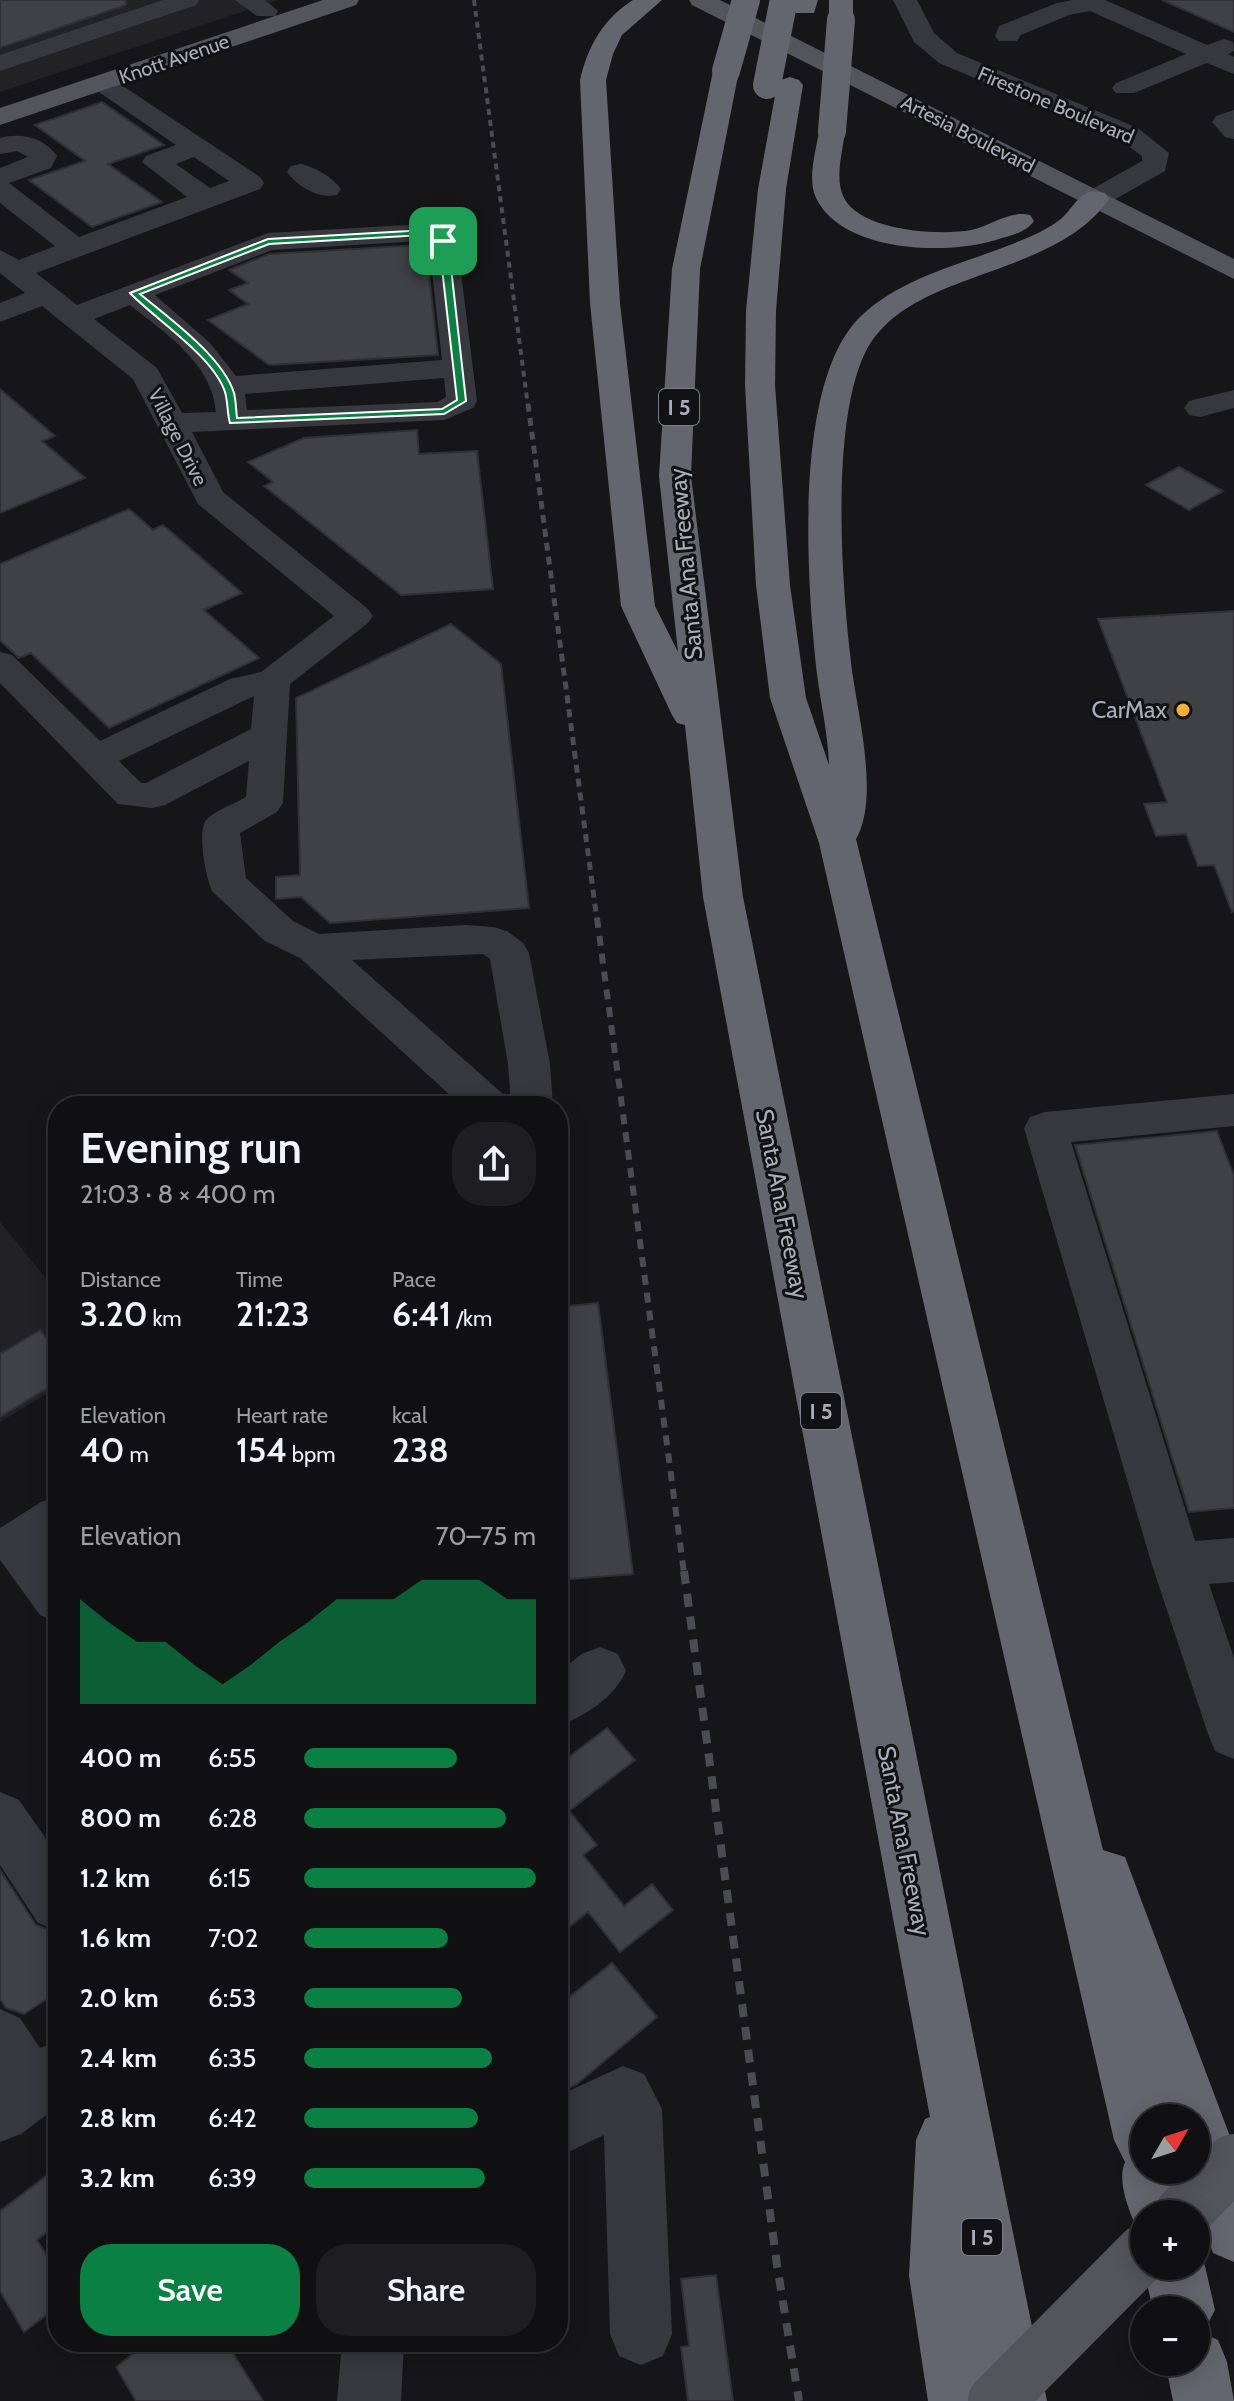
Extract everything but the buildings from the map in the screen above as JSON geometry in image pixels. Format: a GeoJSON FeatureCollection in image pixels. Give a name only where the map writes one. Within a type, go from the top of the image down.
{"type":"FeatureCollection","features":[{"type":"Feature","properties":{"kind":"highway"},"geometry":{"type":"LineString","coordinates":[[650,0],[630,11],[611,32],[598,54],[593,80],[605,303],[638,606],[705,746]]}},
{"type":"Feature","properties":{"kind":"highway","name":"Santa Ana Freeway"},"geometry":{"type":"LineString","coordinates":[[746,0],[726,71],[686,269],[675,476],[705,746],[723,897],[949,2074],[1015,2401]]}},
{"type":"Feature","properties":{"kind":"highway"},"geometry":{"type":"LineString","coordinates":[[741,225],[779,85],[794,3]]}},
{"type":"Feature","properties":{"kind":"highway"},"geometry":{"type":"LineString","coordinates":[[841,10],[827,189],[831,200],[849,218],[899,237],[968,239],[999,231],[1037,214],[1095,199]]}},
{"type":"Feature","properties":{"kind":"highway"},"geometry":{"type":"LineString","coordinates":[[779,85],[761,311],[760,385],[773,585],[788,698],[838,843],[1136,2104]]}},
{"type":"Feature","properties":{"kind":"highway"},"geometry":{"type":"LineString","coordinates":[[838,843],[849,769],[834,666],[827,568],[827,493],[841,372],[859,335],[882,313],[907,297],[1067,228],[1095,199]]}},
{"type":"Feature","properties":{"kind":"highway"},"geometry":{"type":"LineString","coordinates":[[732,365],[760,385]]}},
{"type":"Feature","properties":{"kind":"highway"},"geometry":{"type":"LineString","coordinates":[[1043,1709],[1189,2104]]}},
{"type":"Feature","properties":{"kind":"highway"},"geometry":{"type":"LineString","coordinates":[[949,2074],[940,2276],[960,2401]]}},
{"type":"Feature","properties":{"kind":"highway"},"geometry":{"type":"LineString","coordinates":[[1210,2163],[1234,2232]]}},
{"type":"Feature","properties":{"kind":"highway"},"geometry":{"type":"LineString","coordinates":[[1199,2376],[1205,2401]]}},
{"type":"Feature","properties":{"kind":"main road","name":"Knott Avenue"},"geometry":{"type":"LineString","coordinates":[[0,99],[257,6],[301,0]]}},
{"type":"Feature","properties":{"kind":"main road","name":"Knott Avenue"},"geometry":{"type":"LineString","coordinates":[[0,117],[347,0]]}},
{"type":"Feature","properties":{"kind":"main road","name":"Artesia Boulevard"},"geometry":{"type":"LineString","coordinates":[[701,0],[1234,270]]}},
{"type":"Feature","properties":{"kind":"main road"},"geometry":{"type":"LineString","coordinates":[[1196,2200],[1234,2162]]}},
{"type":"Feature","properties":{"kind":"main road"},"geometry":{"type":"LineString","coordinates":[[996,2401],[1130,2266]]}},
{"type":"Feature","properties":{"kind":"street"},"geometry":{"type":"LineString","coordinates":[[0,63],[187,0]]}},
{"type":"Feature","properties":{"kind":"street","name":"Firestone Boulevard"},"geometry":{"type":"LineString","coordinates":[[905,0],[923,37],[948,58],[1129,134],[1156,153],[1155,165],[1095,199]]}},
{"type":"Feature","properties":{"kind":"street"},"geometry":{"type":"LineString","coordinates":[[1003,38],[1018,36],[1077,12],[1084,4],[1234,66]]}},
{"type":"Feature","properties":{"kind":"street"},"geometry":{"type":"LineString","coordinates":[[1125,88],[1234,43]]}},
{"type":"Feature","properties":{"kind":"street"},"geometry":{"type":"LineString","coordinates":[[8,265],[75,248],[250,183],[102,83]]}},
{"type":"Feature","properties":{"kind":"street"},"geometry":{"type":"LineString","coordinates":[[1234,118],[1225,122],[1234,131]]}},
{"type":"Feature","properties":{"kind":"street"},"geometry":{"type":"LineString","coordinates":[[0,146],[11,142],[27,143],[44,156],[41,162],[0,177]]}},
{"type":"Feature","properties":{"kind":"street"},"geometry":{"type":"LineString","coordinates":[[197,147],[156,162],[207,199]]}},
{"type":"Feature","properties":{"kind":"street"},"geometry":{"type":"LineString","coordinates":[[301,172],[327,189]]}},
{"type":"Feature","properties":{"kind":"street"},"geometry":{"type":"LineString","coordinates":[[0,189],[75,248]]}},
{"type":"Feature","properties":{"kind":"street"},"geometry":{"type":"LineString","coordinates":[[74,316],[268,242],[424,232],[443,241],[462,401],[444,411],[172,423]]}},
{"type":"Feature","properties":{"kind":"street","name":"Village Drive"},"geometry":{"type":"LineString","coordinates":[[8,265],[146,374],[210,497],[356,616],[273,680]]}},
{"type":"Feature","properties":{"kind":"street"},"geometry":{"type":"LineString","coordinates":[[134,293],[180,332],[215,369],[226,386],[233,421]]}},
{"type":"Feature","properties":{"kind":"street"},"geometry":{"type":"LineString","coordinates":[[0,313],[47,294]]}},
{"type":"Feature","properties":{"kind":"street"},"geometry":{"type":"LineString","coordinates":[[226,386],[458,368]]}},
{"type":"Feature","properties":{"kind":"street"},"geometry":{"type":"LineString","coordinates":[[1200,408],[1234,399]]}},
{"type":"Feature","properties":{"kind":"street"},"geometry":{"type":"LineString","coordinates":[[0,663],[131,795],[152,796],[271,734]]}},
{"type":"Feature","properties":{"kind":"street"},"geometry":{"type":"LineString","coordinates":[[95,758],[243,687],[273,680],[264,803],[220,828],[227,883],[279,931],[314,948],[478,1096]]}},
{"type":"Feature","properties":{"kind":"street"},"geometry":{"type":"LineString","coordinates":[[314,948],[466,939],[493,941],[509,953],[529,1064],[531,1096]]}},
{"type":"Feature","properties":{"kind":"street"},"geometry":{"type":"LineString","coordinates":[[1234,1110],[1045,1128],[1177,1565],[1234,1734]]}},
{"type":"Feature","properties":{"kind":"street"},"geometry":{"type":"LineString","coordinates":[[48,1524],[17,1544],[48,1586]]}},
{"type":"Feature","properties":{"kind":"street"},"geometry":{"type":"LineString","coordinates":[[1177,1565],[1234,1560]]}},
{"type":"Feature","properties":{"kind":"street"},"geometry":{"type":"LineString","coordinates":[[0,1818],[48,1889]]}},
{"type":"Feature","properties":{"kind":"street"},"geometry":{"type":"LineString","coordinates":[[0,2038],[30,2090]]}},
{"type":"Feature","properties":{"kind":"street"},"geometry":{"type":"LineString","coordinates":[[568,2122],[623,2095],[633,2109],[641,2334]]}},
{"type":"Feature","properties":{"kind":"street"},"geometry":{"type":"LineString","coordinates":[[369,2401],[372,2352]]}},
{"type":"Feature","properties":{"kind":"shaded area"},"geometry":{"type":"Polygon","coordinates":[[[0,0],[278,0],[0,92],[0,0]]]}},
{"type":"Feature","properties":{"kind":"shaded area"},"geometry":{"type":"Polygon","coordinates":[[[0,1222],[48,1281],[48,1393],[0,1422],[0,1222]]]}},
{"type":"Feature","properties":{"kind":"railway"},"geometry":{"type":"LineString","coordinates":[[474,0],[528,406]]}},
{"type":"Feature","properties":{"kind":"railway"},"geometry":{"type":"LineString","coordinates":[[528,404],[597,920]]}},
{"type":"Feature","properties":{"kind":"railway"},"geometry":{"type":"LineString","coordinates":[[597,918],[684,1573]]}},
{"type":"Feature","properties":{"kind":"railway"},"geometry":{"type":"LineString","coordinates":[[684,1571],[777,2265],[799,2401]]}},
{"type":"Feature","properties":{"kind":"place","name":"CarMax"},"geometry":{"type":"Point","coordinates":[1183,710]}},
{"type":"Feature","properties":{"kind":"route"},"geometry":{"type":"LineString","coordinates":[[424,232],[443,241],[462,401],[444,411],[233,421],[229,391],[215,369],[180,332],[134,293],[268,242],[424,232]]}}]}
